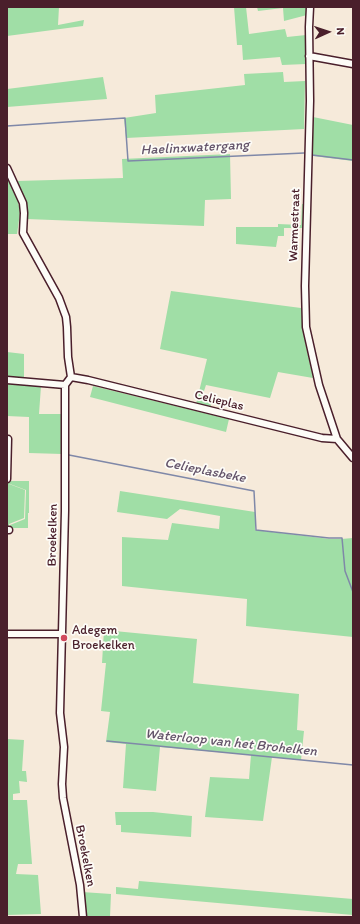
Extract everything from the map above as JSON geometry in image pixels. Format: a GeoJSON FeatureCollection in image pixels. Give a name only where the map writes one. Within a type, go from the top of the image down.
{"type":"FeatureCollection","features":[{"type":"Feature","properties":{"kind":"street","name":"Warmestraat"},"geometry":{"type":"LineString","coordinates":[[310,7],[310,101],[305,286],[306,327],[317,379],[337,439]]}},
{"type":"Feature","properties":{"kind":"street"},"geometry":{"type":"LineString","coordinates":[[309,56],[353,64]]}},
{"type":"Feature","properties":{"kind":"street"},"geometry":{"type":"LineString","coordinates":[[7,168],[23,203],[23,233],[51,280],[63,307],[67,326],[68,357],[71,377],[65,385],[7,380]]}},
{"type":"Feature","properties":{"kind":"street","name":"Celieplas"},"geometry":{"type":"LineString","coordinates":[[71,377],[322,438],[337,439]]}},
{"type":"Feature","properties":{"kind":"street","name":"Broekelken"},"geometry":{"type":"LineString","coordinates":[[65,385],[65,511],[60,706],[64,747],[62,784],[63,798],[80,885],[83,917]]}},
{"type":"Feature","properties":{"kind":"street"},"geometry":{"type":"LineString","coordinates":[[7,479],[8,439]]}},
{"type":"Feature","properties":{"kind":"street"},"geometry":{"type":"LineString","coordinates":[[337,439],[353,458]]}},
{"type":"Feature","properties":{"kind":"street"},"geometry":{"type":"LineString","coordinates":[[7,634],[62,634]]}},
{"type":"Feature","properties":{"kind":"green space"},"geometry":{"type":"Polygon","coordinates":[[[7,7],[59,7],[58,25],[84,20],[83,26],[7,36],[7,7]]]}},
{"type":"Feature","properties":{"kind":"green space"},"geometry":{"type":"Polygon","coordinates":[[[234,7],[246,7],[249,34],[285,29],[287,37],[306,35],[306,64],[282,65],[280,57],[243,60],[242,45],[237,45],[234,7]]]}},
{"type":"Feature","properties":{"kind":"green space"},"geometry":{"type":"Polygon","coordinates":[[[257,7],[307,7],[307,15],[284,21],[283,8],[258,11],[257,7]]]}},
{"type":"Feature","properties":{"kind":"green space"},"geometry":{"type":"Polygon","coordinates":[[[283,72],[284,82],[305,81],[304,129],[126,138],[124,118],[156,113],[155,95],[245,85],[244,74],[283,72]]]}},
{"type":"Feature","properties":{"kind":"green space"},"geometry":{"type":"Polygon","coordinates":[[[103,77],[107,99],[7,107],[7,89],[103,77]]]}},
{"type":"Feature","properties":{"kind":"green space"},"geometry":{"type":"Polygon","coordinates":[[[313,117],[353,125],[353,161],[313,156],[313,117]]]}},
{"type":"Feature","properties":{"kind":"green space"},"geometry":{"type":"Polygon","coordinates":[[[230,154],[231,199],[205,200],[204,226],[27,219],[25,199],[17,181],[123,178],[122,159],[230,154]]]}},
{"type":"Feature","properties":{"kind":"green space"},"geometry":{"type":"Polygon","coordinates":[[[7,176],[18,201],[20,213],[17,234],[7,234],[7,176]]]}},
{"type":"Feature","properties":{"kind":"green space"},"geometry":{"type":"Polygon","coordinates":[[[302,204],[304,204],[303,228],[284,228],[284,236],[278,236],[276,247],[236,244],[236,227],[278,227],[278,224],[301,225],[302,204]]]}},
{"type":"Feature","properties":{"kind":"green space"},"geometry":{"type":"Polygon","coordinates":[[[171,291],[301,308],[305,342],[313,378],[278,372],[270,398],[206,385],[202,397],[211,405],[211,407],[196,404],[207,359],[160,349],[171,291]]]}},
{"type":"Feature","properties":{"kind":"green space"},"geometry":{"type":"Polygon","coordinates":[[[7,352],[24,354],[24,380],[7,378],[7,352]]]}},
{"type":"Feature","properties":{"kind":"green space"},"geometry":{"type":"Polygon","coordinates":[[[7,383],[41,386],[39,414],[62,414],[62,454],[29,453],[29,417],[7,416],[7,383]]]}},
{"type":"Feature","properties":{"kind":"green space"},"geometry":{"type":"Polygon","coordinates":[[[93,386],[229,419],[226,432],[90,397],[93,386]]]}},
{"type":"Feature","properties":{"kind":"green space"},"geometry":{"type":"Polygon","coordinates":[[[7,481],[29,481],[28,528],[10,528],[10,525],[25,519],[26,490],[9,484],[25,490],[24,518],[9,524],[9,528],[7,528],[7,481]]]}},
{"type":"Feature","properties":{"kind":"green space"},"geometry":{"type":"Polygon","coordinates":[[[120,491],[255,512],[255,530],[330,539],[353,538],[353,637],[246,626],[247,599],[122,586],[122,537],[168,540],[172,523],[219,529],[220,516],[180,509],[167,519],[117,512],[120,491]]]}},
{"type":"Feature","properties":{"kind":"green space"},"geometry":{"type":"Polygon","coordinates":[[[104,630],[197,639],[193,683],[299,694],[297,730],[304,731],[301,760],[272,757],[263,821],[205,817],[210,777],[249,779],[251,755],[160,747],[156,791],[123,788],[126,744],[106,742],[110,712],[101,711],[106,663],[102,663],[104,630]]]}},
{"type":"Feature","properties":{"kind":"green space"},"geometry":{"type":"Polygon","coordinates":[[[7,739],[24,740],[22,771],[26,771],[27,782],[19,781],[20,793],[13,794],[13,800],[27,800],[32,864],[18,864],[16,874],[38,875],[41,914],[7,915],[7,739]]]}},
{"type":"Feature","properties":{"kind":"green space"},"geometry":{"type":"Polygon","coordinates":[[[115,812],[153,812],[192,816],[191,837],[121,832],[121,825],[116,825],[115,812]]]}},
{"type":"Feature","properties":{"kind":"green space"},"geometry":{"type":"Polygon","coordinates":[[[139,881],[353,899],[353,915],[116,894],[116,887],[138,889],[139,881]]]}},
{"type":"Feature","properties":{"kind":"green space"},"geometry":{"type":"Polygon","coordinates":[[[82,892],[111,894],[110,917],[85,917],[82,892]]]}},
{"type":"Feature","properties":{"kind":"waterway","name":"Haelinxwatergang"},"geometry":{"type":"LineString","coordinates":[[7,126],[125,118],[128,161],[304,153]]}},
{"type":"Feature","properties":{"kind":"waterway","name":"Haelinxwatergang"},"geometry":{"type":"LineString","coordinates":[[312,155],[353,160]]}},
{"type":"Feature","properties":{"kind":"waterway","name":"Celieplasbeke"},"geometry":{"type":"LineString","coordinates":[[69,455],[254,491],[256,530],[329,538],[342,538],[345,571],[353,592]]}},
{"type":"Feature","properties":{"kind":"waterway","name":"Waterloop van het Brohelken"},"geometry":{"type":"LineString","coordinates":[[107,741],[353,765]]}},
{"type":"Feature","properties":{"kind":"place","name":"Adegem Broekelken"},"geometry":{"type":"Point","coordinates":[64,638]}}]}
